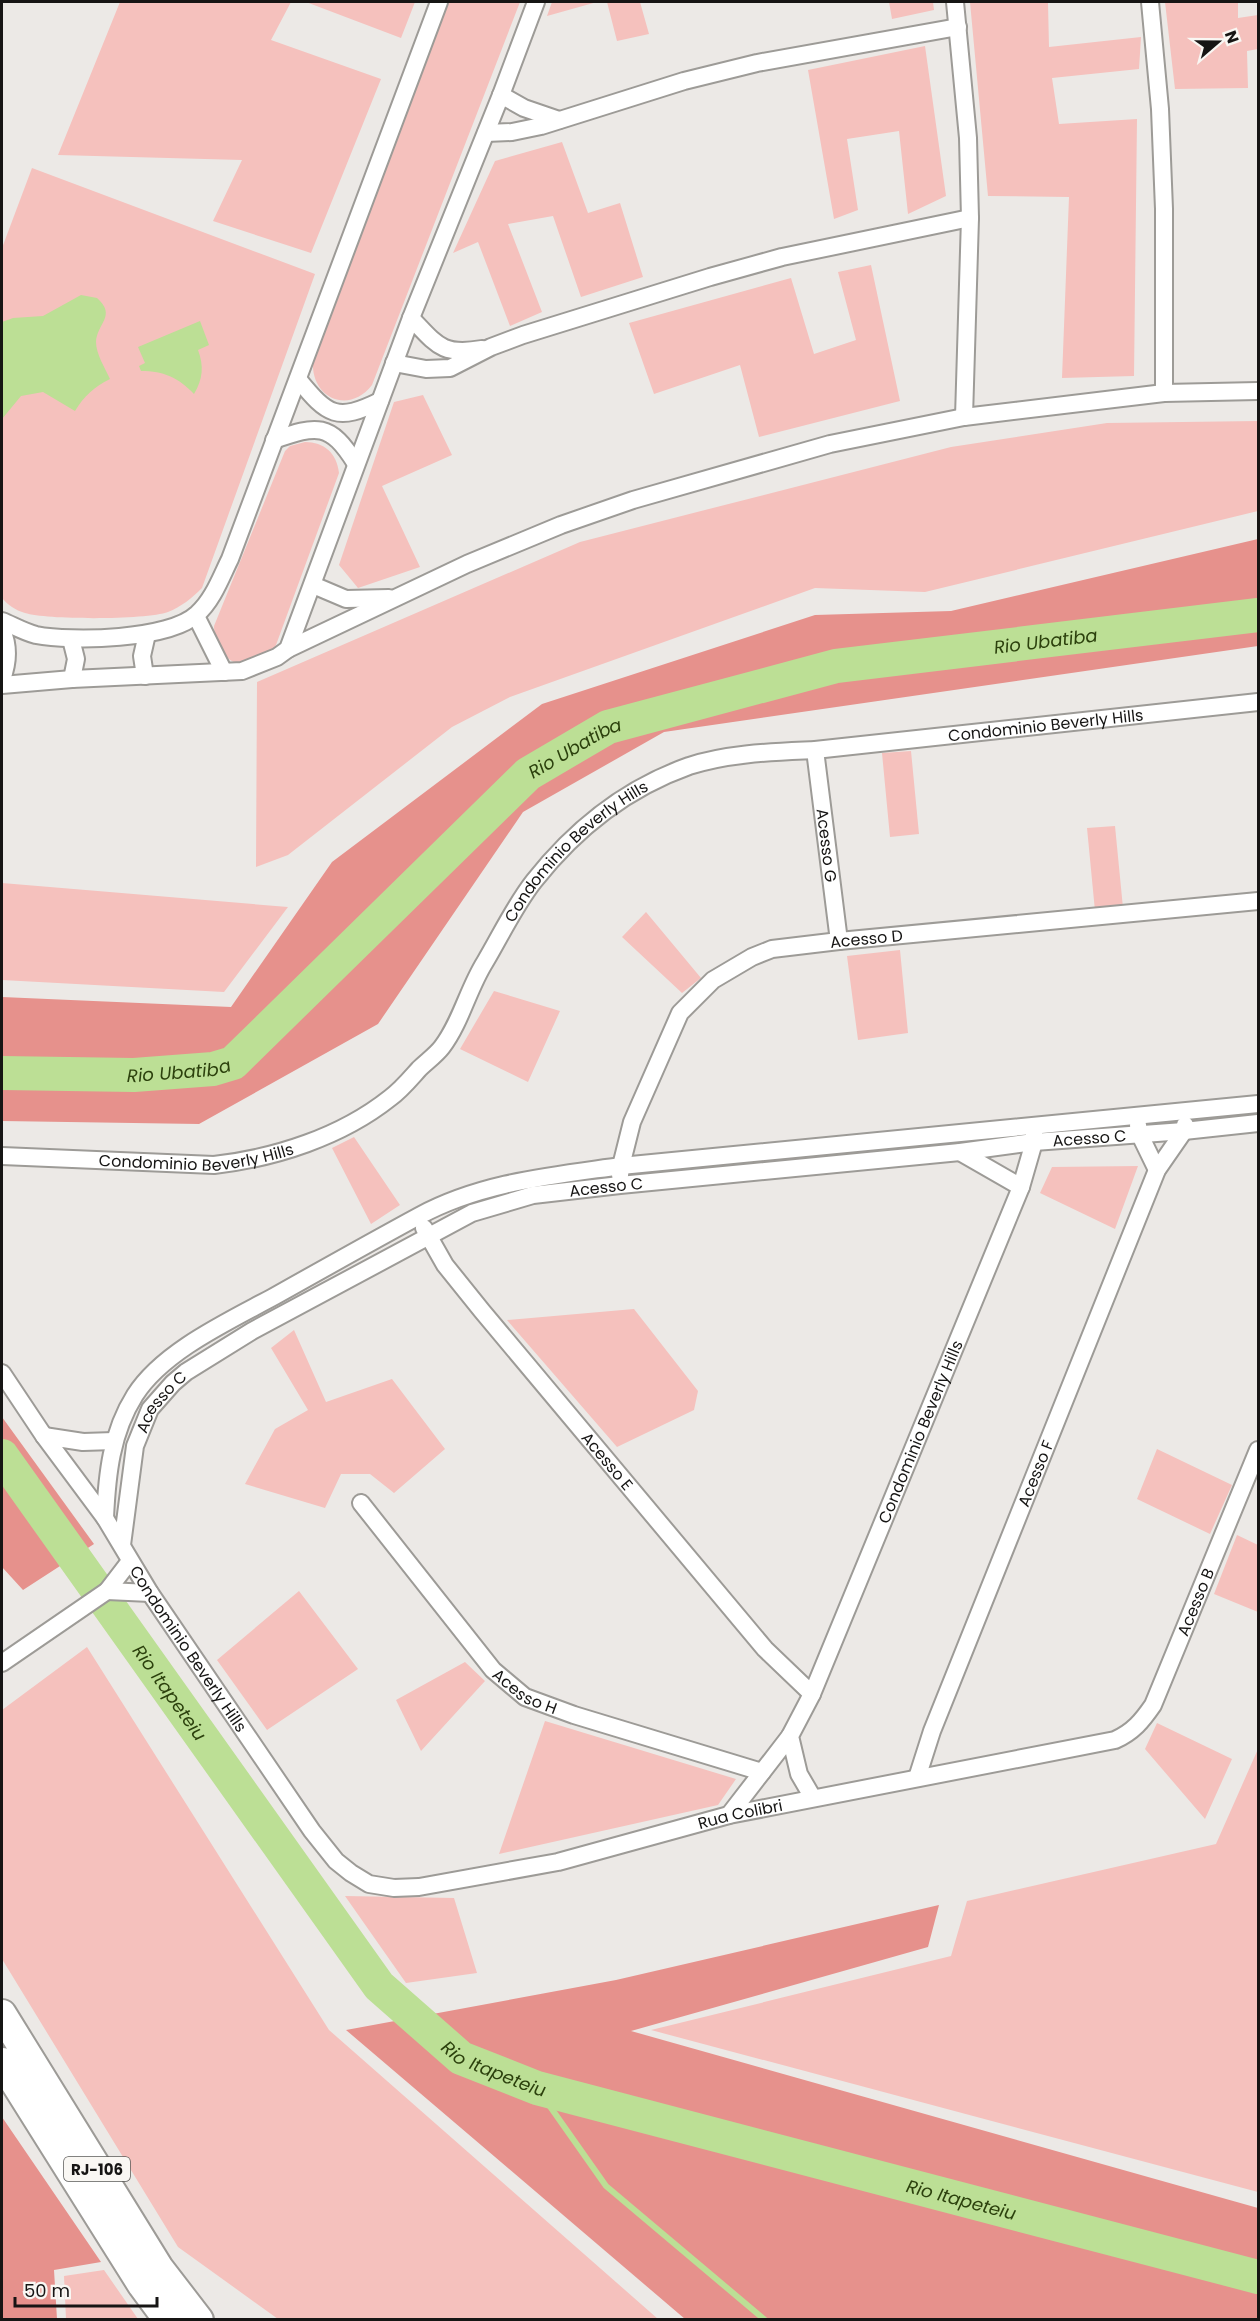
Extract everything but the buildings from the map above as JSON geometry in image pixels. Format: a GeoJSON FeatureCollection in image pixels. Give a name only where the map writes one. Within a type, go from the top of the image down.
{"type":"FeatureCollection","features":[{"type":"Feature","properties":{"kind":"highway","name":"RJ-106"},"geometry":{"type":"LineString","coordinates":[[2,2014],[159,2268],[199,2319]]}},
{"type":"Feature","properties":{"kind":"highway","name":"RJ-106"},"geometry":{"type":"LineString","coordinates":[[2,2062],[142,2285],[168,2319]]}},
{"type":"Feature","properties":{"kind":"street"},"geometry":{"type":"LineString","coordinates":[[2,621],[34,634],[71,639],[147,633],[179,625],[196,616],[215,589],[230,559],[439,2]]}},
{"type":"Feature","properties":{"kind":"street"},"geometry":{"type":"LineString","coordinates":[[288,649],[411,318],[536,2]]}},
{"type":"Feature","properties":{"kind":"street"},"geometry":{"type":"LineString","coordinates":[[955,2],[968,138],[970,219],[964,417]]}},
{"type":"Feature","properties":{"kind":"street"},"geometry":{"type":"LineString","coordinates":[[1150,2],[1160,109],[1164,209],[1164,393]]}},
{"type":"Feature","properties":{"kind":"street"},"geometry":{"type":"LineString","coordinates":[[486,133],[525,130],[684,81],[757,63],[958,27]]}},
{"type":"Feature","properties":{"kind":"street"},"geometry":{"type":"LineString","coordinates":[[501,95],[524,108],[559,120]]}},
{"type":"Feature","properties":{"kind":"street"},"geometry":{"type":"LineString","coordinates":[[394,363],[426,369],[450,368],[491,347],[643,297],[782,257],[970,219]]}},
{"type":"Feature","properties":{"kind":"street"},"geometry":{"type":"LineString","coordinates":[[411,318],[438,345],[454,352],[491,347]]}},
{"type":"Feature","properties":{"kind":"street"},"geometry":{"type":"LineString","coordinates":[[298,379],[325,407],[341,414],[358,412],[380,401]]}},
{"type":"Feature","properties":{"kind":"street"},"geometry":{"type":"LineString","coordinates":[[2,685],[72,679],[242,671],[278,657],[288,649],[467,564],[561,525],[633,500],[831,444],[964,417],[1164,393],[1258,391]]}},
{"type":"Feature","properties":{"kind":"street"},"geometry":{"type":"LineString","coordinates":[[274,440],[302,430],[316,429],[332,434],[344,445],[356,464]]}},
{"type":"Feature","properties":{"kind":"street"},"geometry":{"type":"LineString","coordinates":[[313,585],[346,598],[396,598]]}},
{"type":"Feature","properties":{"kind":"street"},"geometry":{"type":"LineString","coordinates":[[196,616],[224,672]]}},
{"type":"Feature","properties":{"kind":"street"},"geometry":{"type":"LineString","coordinates":[[2,630],[7,650],[6,668],[2,679]]}},
{"type":"Feature","properties":{"kind":"street"},"geometry":{"type":"LineString","coordinates":[[146,676],[142,656],[147,633]]}},
{"type":"Feature","properties":{"kind":"street"},"geometry":{"type":"LineString","coordinates":[[71,639],[76,659],[72,679]]}},
{"type":"Feature","properties":{"kind":"street","name":"Condominio Beverly Hills"},"geometry":{"type":"LineString","coordinates":[[2,1156],[214,1165],[250,1160],[294,1147],[323,1137],[347,1125],[392,1097],[441,1048],[456,1023],[477,975],[533,882],[566,843],[602,812],[630,795],[691,766],[766,752],[815,750],[1258,702]]}},
{"type":"Feature","properties":{"kind":"street","name":"Acesso G"},"geometry":{"type":"LineString","coordinates":[[815,750],[839,941]]}},
{"type":"Feature","properties":{"kind":"street","name":"Acesso D"},"geometry":{"type":"LineString","coordinates":[[620,1185],[621,1166],[632,1122],[680,1013],[713,980],[752,957],[772,949],[839,941],[1258,901]]}},
{"type":"Feature","properties":{"kind":"street","name":"Acesso C"},"geometry":{"type":"LineString","coordinates":[[105,1518],[107,1476],[114,1441],[135,1395],[165,1361],[247,1312],[446,1201],[500,1184],[621,1166],[1258,1104]]}},
{"type":"Feature","properties":{"kind":"street","name":"Acesso F"},"geometry":{"type":"LineString","coordinates":[[917,1778],[932,1731],[1157,1170],[1184,1131],[1187,1112]]}},
{"type":"Feature","properties":{"kind":"street"},"geometry":{"type":"LineString","coordinates":[[1137,1115],[1139,1133],[1157,1170]]}},
{"type":"Feature","properties":{"kind":"street","name":"Acesso C"},"geometry":{"type":"LineString","coordinates":[[122,1545],[135,1446],[150,1409],[186,1372],[252,1331],[472,1213],[516,1199],[620,1185],[960,1152],[1034,1142],[1258,1123]]}},
{"type":"Feature","properties":{"kind":"street","name":"Condominio Beverly Hills"},"geometry":{"type":"LineString","coordinates":[[729,1815],[790,1736],[812,1694],[1021,1187],[1034,1142],[1034,1124]]}},
{"type":"Feature","properties":{"kind":"street"},"geometry":{"type":"LineString","coordinates":[[960,1152],[1021,1187]]}},
{"type":"Feature","properties":{"kind":"street","name":"Acesso E"},"geometry":{"type":"LineString","coordinates":[[419,1216],[428,1237],[482,1311],[765,1649],[812,1694]]}},
{"type":"Feature","properties":{"kind":"street","name":"Condominio Beverly Hills"},"geometry":{"type":"LineString","coordinates":[[2,1372],[44,1436],[105,1518],[150,1593],[312,1831],[336,1861],[369,1884]]}},
{"type":"Feature","properties":{"kind":"street","name":"Acesso C"},"geometry":{"type":"LineString","coordinates":[[44,1436],[83,1442],[114,1441]]}},
{"type":"Feature","properties":{"kind":"street","name":"Acesso B"},"geometry":{"type":"LineString","coordinates":[[1115,1740],[1136,1728],[1153,1705],[1258,1450]]}},
{"type":"Feature","properties":{"kind":"street","name":"Acesso H"},"geometry":{"type":"LineString","coordinates":[[361,1503],[493,1670],[525,1697],[574,1715],[762,1772]]}},
{"type":"Feature","properties":{"kind":"street"},"geometry":{"type":"LineString","coordinates":[[2,1662],[105,1593],[130,1561]]}},
{"type":"Feature","properties":{"kind":"street"},"geometry":{"type":"LineString","coordinates":[[105,1593],[150,1593]]}},
{"type":"Feature","properties":{"kind":"street"},"geometry":{"type":"LineString","coordinates":[[790,1736],[798,1774],[813,1798]]}},
{"type":"Feature","properties":{"kind":"street","name":"Rua Colibri"},"geometry":{"type":"LineString","coordinates":[[369,1884],[394,1888],[419,1887],[558,1862],[729,1815],[1115,1740]]}},
{"type":"Feature","properties":{"kind":"shaded area"},"geometry":{"type":"Polygon","coordinates":[[[120,2],[291,2],[271,40],[381,79],[311,253],[213,221],[242,160],[58,155],[120,2]]]}},
{"type":"Feature","properties":{"kind":"shaded area"},"geometry":{"type":"Polygon","coordinates":[[[306,2],[415,2],[401,38],[306,2]]]}},
{"type":"Feature","properties":{"kind":"shaded area"},"geometry":{"type":"Polygon","coordinates":[[[447,2],[520,2],[372,385],[363,394],[353,399],[333,398],[318,385],[313,362],[447,2]]]}},
{"type":"Feature","properties":{"kind":"shaded area"},"geometry":{"type":"Polygon","coordinates":[[[552,2],[597,2],[547,16],[552,2]]]}},
{"type":"Feature","properties":{"kind":"shaded area"},"geometry":{"type":"Polygon","coordinates":[[[607,2],[640,2],[649,34],[617,41],[607,2]]]}},
{"type":"Feature","properties":{"kind":"shaded area"},"geometry":{"type":"Polygon","coordinates":[[[889,2],[933,2],[934,10],[892,19],[889,2]]]}},
{"type":"Feature","properties":{"kind":"shaded area"},"geometry":{"type":"Polygon","coordinates":[[[970,2],[1052,2],[1048,3],[1049,47],[1141,37],[1139,69],[1052,78],[1059,124],[1137,119],[1134,376],[1062,378],[1069,197],[988,196],[970,2]]]}},
{"type":"Feature","properties":{"kind":"shaded area"},"geometry":{"type":"Polygon","coordinates":[[[1165,2],[1238,2],[1238,18],[1258,15],[1258,49],[1247,51],[1248,88],[1175,89],[1165,2]]]}},
{"type":"Feature","properties":{"kind":"shaded area"},"geometry":{"type":"Polygon","coordinates":[[[925,46],[946,196],[908,214],[899,131],[847,139],[858,210],[834,219],[808,70],[925,46]]]}},
{"type":"Feature","properties":{"kind":"shaded area"},"geometry":{"type":"Polygon","coordinates":[[[562,142],[588,213],[620,203],[643,277],[581,297],[553,216],[508,224],[542,312],[510,326],[478,242],[453,253],[495,161],[562,142]]]}},
{"type":"Feature","properties":{"kind":"shaded area"},"geometry":{"type":"Polygon","coordinates":[[[32,168],[315,274],[202,588],[186,602],[168,612],[119,618],[54,617],[21,612],[2,598],[2,248],[32,168]]]}},
{"type":"Feature","properties":{"kind":"shaded area"},"geometry":{"type":"Polygon","coordinates":[[[871,265],[900,401],[759,437],[740,365],[654,394],[629,323],[791,278],[814,354],[856,340],[838,272],[871,265]]]}},
{"type":"Feature","properties":{"kind":"shaded area"},"geometry":{"type":"Polygon","coordinates":[[[81,295],[97,298],[103,304],[106,315],[97,335],[96,347],[110,379],[90,392],[75,411],[43,392],[21,396],[2,419],[2,322],[13,318],[43,316],[81,295]]]}},
{"type":"Feature","properties":{"kind":"shaded area"},"geometry":{"type":"Polygon","coordinates":[[[200,321],[209,345],[198,350],[202,372],[194,394],[170,376],[141,371],[139,366],[145,363],[138,347],[200,321]]]}},
{"type":"Feature","properties":{"kind":"shaded area"},"geometry":{"type":"Polygon","coordinates":[[[423,395],[452,455],[382,486],[420,567],[358,588],[339,565],[394,402],[423,395]]]}},
{"type":"Feature","properties":{"kind":"shaded area"},"geometry":{"type":"Polygon","coordinates":[[[1258,421],[1258,511],[925,592],[815,588],[510,697],[452,727],[288,855],[256,867],[257,682],[580,542],[951,447],[1107,423],[1258,421]]]}},
{"type":"Feature","properties":{"kind":"shaded area"},"geometry":{"type":"Polygon","coordinates":[[[305,442],[318,444],[328,450],[336,460],[339,473],[276,645],[271,652],[246,664],[237,663],[231,661],[218,645],[214,626],[285,451],[290,446],[305,442]]]}},
{"type":"Feature","properties":{"kind":"shaded area"},"geometry":{"type":"Polygon","coordinates":[[[1258,539],[1258,646],[664,732],[523,812],[378,1024],[199,1124],[2,1121],[2,997],[231,1007],[332,862],[542,704],[815,615],[951,611],[1258,539]]]}},
{"type":"Feature","properties":{"kind":"shaded area"},"geometry":{"type":"Polygon","coordinates":[[[911,751],[919,834],[890,837],[882,753],[911,751]]]}},
{"type":"Feature","properties":{"kind":"shaded area"},"geometry":{"type":"Polygon","coordinates":[[[1115,826],[1123,908],[1095,911],[1087,828],[1115,826]]]}},
{"type":"Feature","properties":{"kind":"shaded area"},"geometry":{"type":"Polygon","coordinates":[[[2,883],[288,907],[224,992],[2,980],[2,883]]]}},
{"type":"Feature","properties":{"kind":"shaded area"},"geometry":{"type":"Polygon","coordinates":[[[646,912],[701,978],[682,993],[622,937],[646,912]]]}},
{"type":"Feature","properties":{"kind":"shaded area"},"geometry":{"type":"Polygon","coordinates":[[[900,950],[908,1033],[858,1040],[847,956],[900,950]]]}},
{"type":"Feature","properties":{"kind":"shaded area"},"geometry":{"type":"Polygon","coordinates":[[[494,991],[560,1011],[528,1082],[460,1049],[494,991]]]}},
{"type":"Feature","properties":{"kind":"shaded area"},"geometry":{"type":"Polygon","coordinates":[[[354,1137],[400,1205],[371,1224],[332,1148],[354,1137]]]}},
{"type":"Feature","properties":{"kind":"shaded area"},"geometry":{"type":"Polygon","coordinates":[[[1138,1166],[1115,1229],[1040,1193],[1052,1167],[1138,1166]]]}},
{"type":"Feature","properties":{"kind":"shaded area"},"geometry":{"type":"Polygon","coordinates":[[[634,1309],[698,1391],[694,1410],[617,1447],[507,1320],[634,1309]]]}},
{"type":"Feature","properties":{"kind":"shaded area"},"geometry":{"type":"Polygon","coordinates":[[[294,1330],[326,1402],[392,1379],[445,1449],[394,1493],[370,1474],[341,1474],[325,1508],[245,1484],[275,1429],[308,1410],[271,1348],[294,1330]]]}},
{"type":"Feature","properties":{"kind":"shaded area"},"geometry":{"type":"Polygon","coordinates":[[[2,1417],[94,1544],[23,1590],[2,1567],[2,1417]]]}},
{"type":"Feature","properties":{"kind":"shaded area"},"geometry":{"type":"Polygon","coordinates":[[[1157,1449],[1232,1485],[1210,1534],[1137,1499],[1157,1449]]]}},
{"type":"Feature","properties":{"kind":"shaded area"},"geometry":{"type":"Polygon","coordinates":[[[1237,1535],[1258,1545],[1258,1612],[1214,1594],[1237,1535]]]}},
{"type":"Feature","properties":{"kind":"shaded area"},"geometry":{"type":"Polygon","coordinates":[[[299,1591],[358,1669],[267,1730],[217,1660],[299,1591]]]}},
{"type":"Feature","properties":{"kind":"shaded area"},"geometry":{"type":"Polygon","coordinates":[[[87,1647],[329,2030],[658,2319],[278,2319],[178,2247],[2,1959],[2,1710],[87,1647]]]}},
{"type":"Feature","properties":{"kind":"shaded area"},"geometry":{"type":"Polygon","coordinates":[[[465,1662],[485,1681],[421,1751],[396,1700],[465,1662]]]}},
{"type":"Feature","properties":{"kind":"shaded area"},"geometry":{"type":"Polygon","coordinates":[[[545,1721],[736,1779],[718,1805],[499,1854],[545,1721]]]}},
{"type":"Feature","properties":{"kind":"shaded area"},"geometry":{"type":"Polygon","coordinates":[[[1157,1723],[1232,1759],[1205,1819],[1145,1749],[1157,1723]]]}},
{"type":"Feature","properties":{"kind":"shaded area"},"geometry":{"type":"Polygon","coordinates":[[[1258,1749],[1258,2192],[651,2030],[951,1956],[967,1901],[1216,1844],[1258,1749]]]}},
{"type":"Feature","properties":{"kind":"shaded area"},"geometry":{"type":"Polygon","coordinates":[[[345,1896],[454,1898],[477,1973],[406,1983],[345,1896]]]}},
{"type":"Feature","properties":{"kind":"shaded area"},"geometry":{"type":"Polygon","coordinates":[[[939,1905],[928,1947],[631,2031],[1258,2208],[1258,2319],[685,2319],[346,2030],[616,1980],[939,1905]]]}},
{"type":"Feature","properties":{"kind":"shaded area"},"geometry":{"type":"Polygon","coordinates":[[[2,2117],[101,2262],[54,2270],[57,2319],[2,2319],[2,2117]]]}},
{"type":"Feature","properties":{"kind":"shaded area"},"geometry":{"type":"Polygon","coordinates":[[[104,2270],[138,2319],[66,2319],[64,2276],[104,2270]]]}},
{"type":"Feature","properties":{"kind":"waterway","name":"Rio Ubatiba"},"geometry":{"type":"LineString","coordinates":[[2,1073],[134,1075],[213,1069],[233,1063],[528,774],[608,727],[836,666],[1258,615]]}},
{"type":"Feature","properties":{"kind":"waterway","name":"Rio Itapeteiu"},"geometry":{"type":"LineString","coordinates":[[2,1456],[379,1986],[461,2058],[537,2088],[1258,2277]]}},
{"type":"Feature","properties":{"kind":"waterway"},"geometry":{"type":"LineString","coordinates":[[537,2088],[606,2186],[765,2320]]}}]}
